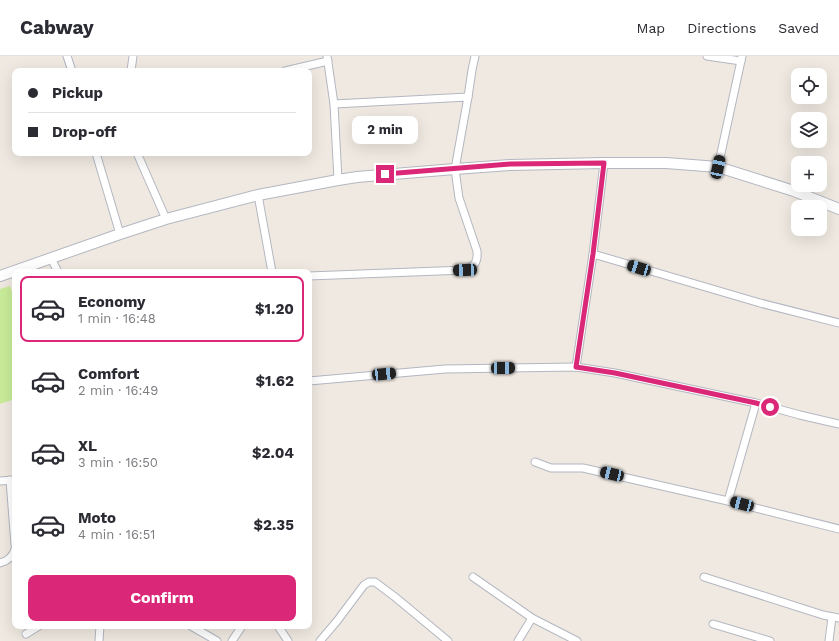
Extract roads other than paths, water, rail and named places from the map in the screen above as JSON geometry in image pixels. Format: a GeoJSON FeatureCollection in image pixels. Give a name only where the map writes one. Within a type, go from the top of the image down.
{"type":"FeatureCollection","features":[{"type":"Feature","properties":{"kind":"street"},"geometry":{"type":"LineString","coordinates":[[67,56],[71,68]]}},
{"type":"Feature","properties":{"kind":"street"},"geometry":{"type":"LineString","coordinates":[[132,68],[134,56]]}},
{"type":"Feature","properties":{"kind":"street"},"geometry":{"type":"LineString","coordinates":[[312,276],[465,270],[475,265],[478,258],[477,251],[459,198],[455,168],[475,56]]}},
{"type":"Feature","properties":{"kind":"street"},"geometry":{"type":"LineString","coordinates":[[707,56],[741,58],[718,167]]}},
{"type":"Feature","properties":{"kind":"street"},"geometry":{"type":"LineString","coordinates":[[295,68],[327,58],[334,104],[338,180]]}},
{"type":"Feature","properties":{"kind":"street"},"geometry":{"type":"LineString","coordinates":[[334,104],[468,97]]}},
{"type":"Feature","properties":{"kind":"street"},"geometry":{"type":"LineString","coordinates":[[97,156],[120,234]]}},
{"type":"Feature","properties":{"kind":"street"},"geometry":{"type":"LineString","coordinates":[[138,156],[166,219]]}},
{"type":"Feature","properties":{"kind":"street"},"geometry":{"type":"LineString","coordinates":[[576,367],[593,254],[604,163]]}},
{"type":"Feature","properties":{"kind":"street"},"geometry":{"type":"LineString","coordinates":[[20,269],[166,219],[258,195],[357,177],[455,168],[510,164],[604,163],[666,163],[718,167],[794,191],[839,209]]}},
{"type":"Feature","properties":{"kind":"street"},"geometry":{"type":"LineString","coordinates":[[258,195],[271,269]]}},
{"type":"Feature","properties":{"kind":"street"},"geometry":{"type":"LineString","coordinates":[[593,254],[760,303],[839,323]]}},
{"type":"Feature","properties":{"kind":"street"},"geometry":{"type":"LineString","coordinates":[[51,258],[56,269]]}},
{"type":"Feature","properties":{"kind":"street"},"geometry":{"type":"LineString","coordinates":[[0,276],[12,272]]}},
{"type":"Feature","properties":{"kind":"street"},"geometry":{"type":"LineString","coordinates":[[312,381],[445,369],[576,367],[615,373],[756,403],[839,424]]}},
{"type":"Feature","properties":{"kind":"street"},"geometry":{"type":"LineString","coordinates":[[728,501],[756,403]]}},
{"type":"Feature","properties":{"kind":"street"},"geometry":{"type":"LineString","coordinates":[[536,462],[551,468],[583,468],[728,501],[839,529]]}},
{"type":"Feature","properties":{"kind":"street"},"geometry":{"type":"LineString","coordinates":[[0,481],[12,480]]}},
{"type":"Feature","properties":{"kind":"street"},"geometry":{"type":"LineString","coordinates":[[0,563],[12,556]]}},
{"type":"Feature","properties":{"kind":"street"},"geometry":{"type":"LineString","coordinates":[[474,577],[532,618],[578,641]]}},
{"type":"Feature","properties":{"kind":"street"},"geometry":{"type":"LineString","coordinates":[[704,577],[823,615],[836,617],[829,641]]}},
{"type":"Feature","properties":{"kind":"street"},"geometry":{"type":"LineString","coordinates":[[320,641],[364,585],[369,582],[375,582],[448,641]]}},
{"type":"Feature","properties":{"kind":"street"},"geometry":{"type":"LineString","coordinates":[[518,641],[532,618]]}},
{"type":"Feature","properties":{"kind":"street"},"geometry":{"type":"LineString","coordinates":[[713,624],[770,641]]}},
{"type":"Feature","properties":{"kind":"street"},"geometry":{"type":"LineString","coordinates":[[26,634],[34,629]]}},
{"type":"Feature","properties":{"kind":"street"},"geometry":{"type":"LineString","coordinates":[[99,641],[100,629]]}},
{"type":"Feature","properties":{"kind":"street"},"geometry":{"type":"LineString","coordinates":[[196,629],[217,641]]}},
{"type":"Feature","properties":{"kind":"street"},"geometry":{"type":"LineString","coordinates":[[232,641],[240,629]]}},
{"type":"Feature","properties":{"kind":"street"},"geometry":{"type":"LineString","coordinates":[[280,629],[288,641]]}}]}
